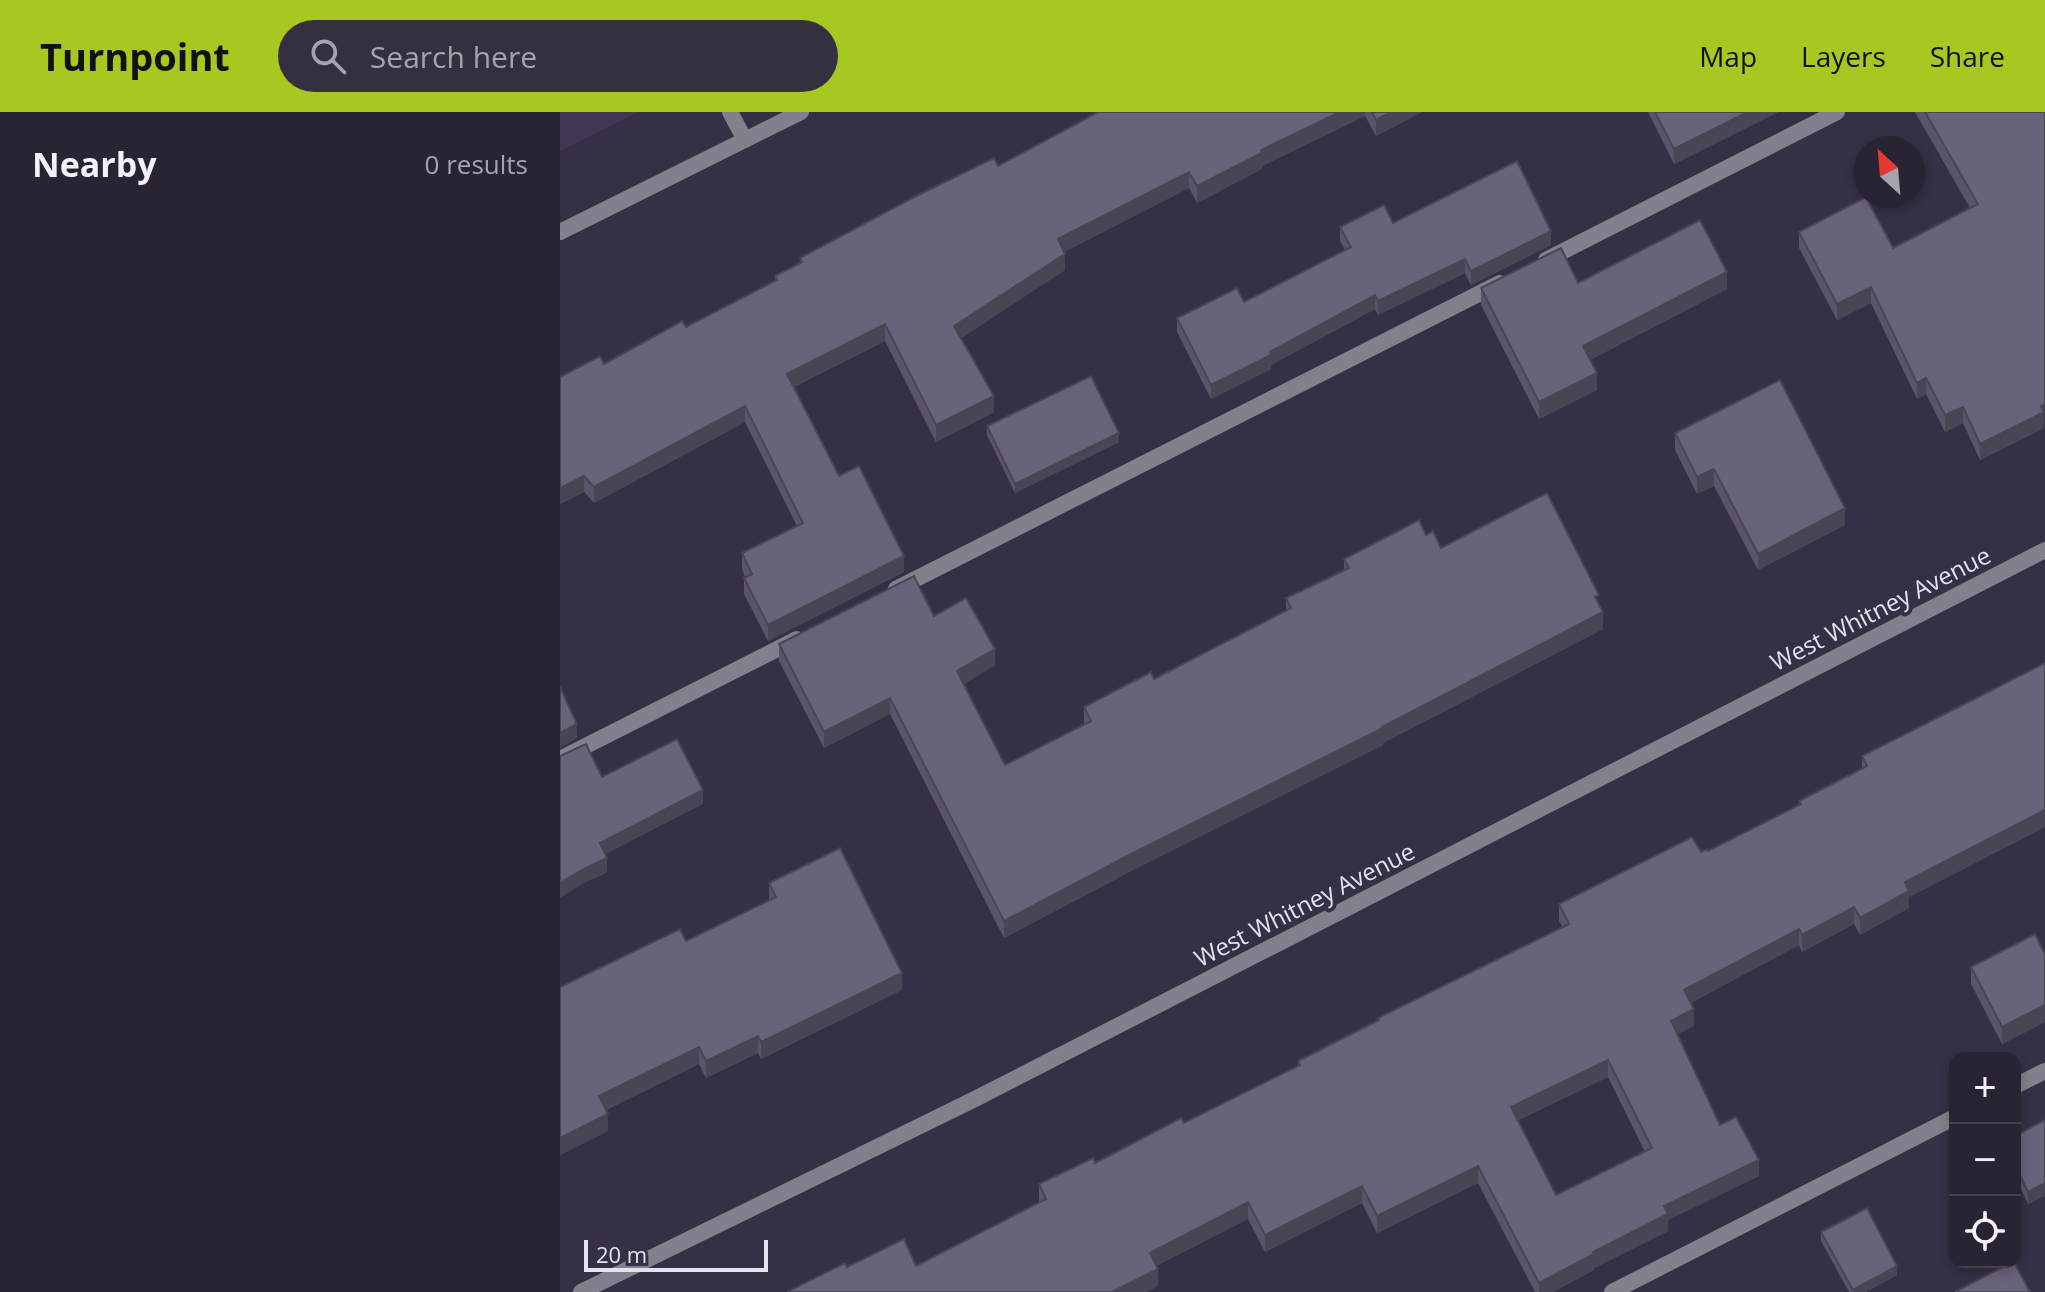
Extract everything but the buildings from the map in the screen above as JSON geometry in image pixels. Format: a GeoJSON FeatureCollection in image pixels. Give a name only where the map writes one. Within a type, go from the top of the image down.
{"type":"FeatureCollection","features":[{"type":"Feature","properties":{"kind":"street"},"geometry":{"type":"LineString","coordinates":[[730,112],[745,140]]}},
{"type":"Feature","properties":{"kind":"street"},"geometry":{"type":"LineString","coordinates":[[560,232],[801,112]]}},
{"type":"Feature","properties":{"kind":"street"},"geometry":{"type":"LineString","coordinates":[[886,594],[1837,112]]}},
{"type":"Feature","properties":{"kind":"street","name":"West Whitney Avenue"},"geometry":{"type":"LineString","coordinates":[[581,1292],[975,1099],[2045,550]]}},
{"type":"Feature","properties":{"kind":"street"},"geometry":{"type":"LineString","coordinates":[[560,759],[815,630]]}},
{"type":"Feature","properties":{"kind":"street"},"geometry":{"type":"LineString","coordinates":[[2021,1083],[2045,1071]]}},
{"type":"Feature","properties":{"kind":"street"},"geometry":{"type":"LineString","coordinates":[[1612,1292],[1949,1120]]}},
{"type":"Feature","properties":{"kind":"shaded area"},"geometry":{"type":"Polygon","coordinates":[[[560,112],[638,112],[560,151],[560,112]]]}}]}
